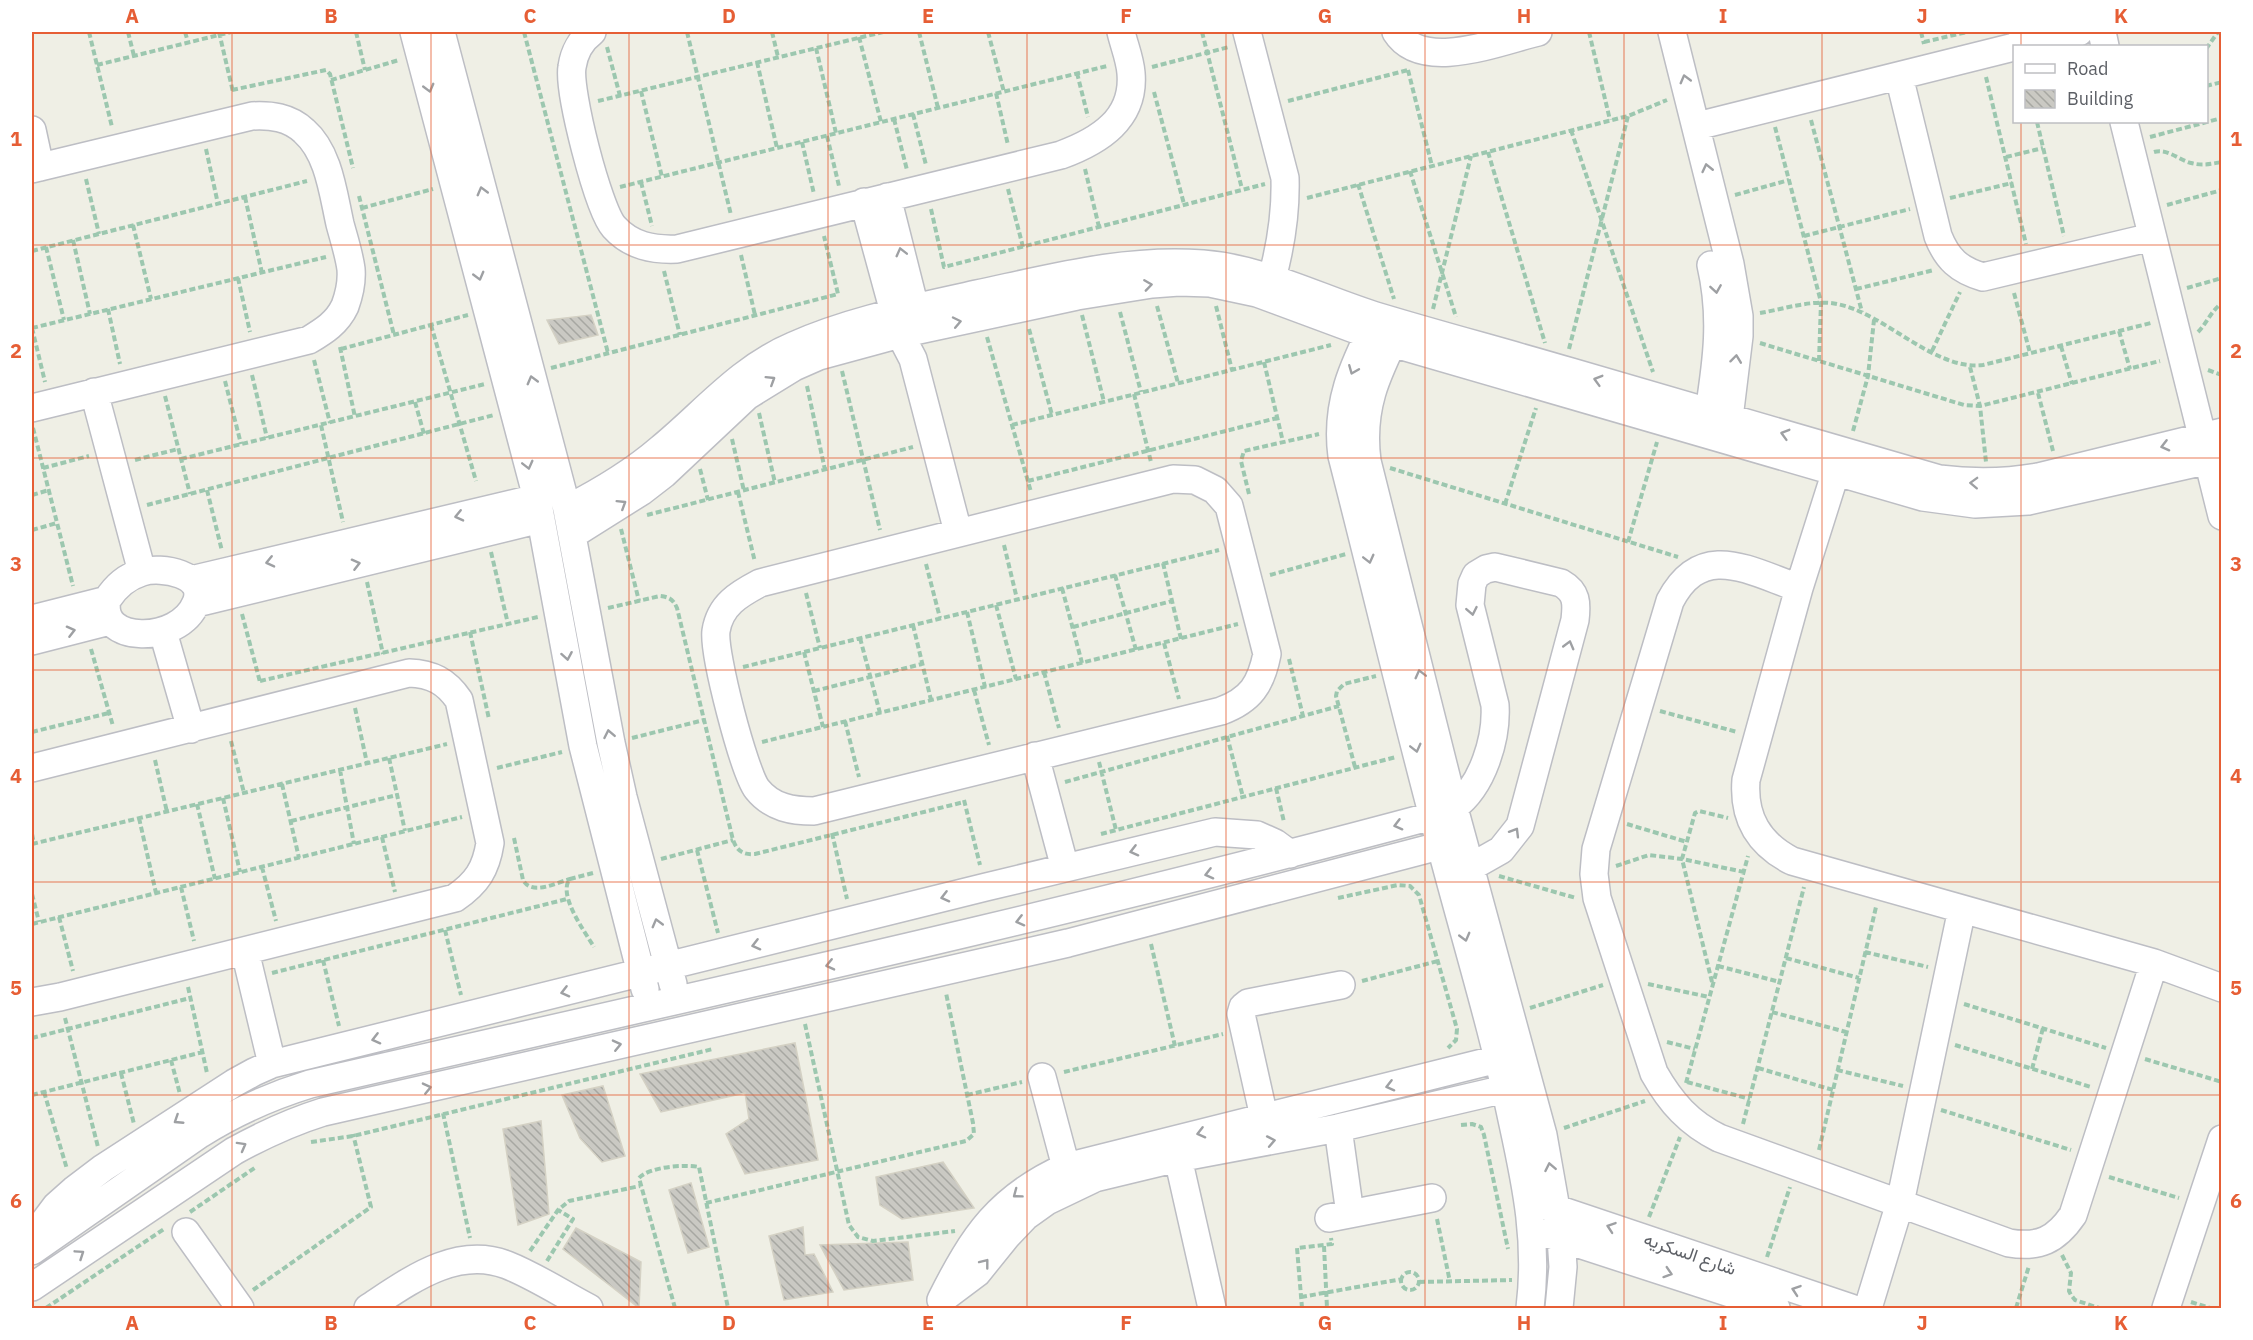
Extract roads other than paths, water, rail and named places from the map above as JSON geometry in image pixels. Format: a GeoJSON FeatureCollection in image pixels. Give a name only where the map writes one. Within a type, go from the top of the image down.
{"type":"FeatureCollection","features":[{"type":"Feature","properties":{"kind":"street"},"geometry":{"type":"LineString","coordinates":[[441,32],[518,376],[539,508],[567,606],[611,743],[641,864],[670,967],[676,1000]]}},
{"type":"Feature","properties":{"kind":"street"},"geometry":{"type":"LineString","coordinates":[[599,37],[586,36],[576,51],[571,69],[576,107],[597,193],[604,212],[614,226],[627,238],[642,246],[658,250],[677,249],[1008,168],[1087,144],[1111,128],[1123,112],[1130,93],[1130,66],[1121,32]]}},
{"type":"Feature","properties":{"kind":"street"},"geometry":{"type":"LineString","coordinates":[[1396,32],[1415,61],[1538,32]]}},
{"type":"Feature","properties":{"kind":"street"},"geometry":{"type":"LineString","coordinates":[[1654,32],[1670,98],[1739,326],[1719,415]]}},
{"type":"Feature","properties":{"kind":"street"},"geometry":{"type":"LineString","coordinates":[[1672,32],[1715,201],[1719,415]]}},
{"type":"Feature","properties":{"kind":"street"},"geometry":{"type":"LineString","coordinates":[[2024,45],[2079,32]]}},
{"type":"Feature","properties":{"kind":"street"},"geometry":{"type":"LineString","coordinates":[[1249,37],[1285,191],[1278,253],[1272,278]]}},
{"type":"Feature","properties":{"kind":"street"},"geometry":{"type":"LineString","coordinates":[[417,43],[488,310],[518,376]]}},
{"type":"Feature","properties":{"kind":"street"},"geometry":{"type":"LineString","coordinates":[[1697,126],[2013,47]]}},
{"type":"Feature","properties":{"kind":"street"},"geometry":{"type":"LineString","coordinates":[[1899,76],[1930,203],[1945,252],[1962,269],[1983,277],[2152,237]]}},
{"type":"Feature","properties":{"kind":"street"},"geometry":{"type":"LineString","coordinates":[[32,130],[36,168],[237,119],[270,115],[288,120],[303,129],[315,143],[329,176],[351,271],[350,288],[345,305],[336,321],[309,340],[94,392],[38,410]]}},
{"type":"Feature","properties":{"kind":"street"},"geometry":{"type":"LineString","coordinates":[[2128,140],[2175,327],[2213,446],[2222,516]]}},
{"type":"Feature","properties":{"kind":"street"},"geometry":{"type":"LineString","coordinates":[[894,195],[913,359],[958,532]]}},
{"type":"Feature","properties":{"kind":"street"},"geometry":{"type":"LineString","coordinates":[[570,522],[642,491],[694,447],[754,391],[769,380],[802,363],[908,321],[1057,276],[1138,263],[1205,264],[1238,268],[1272,278],[1385,329],[1427,330],[1663,410],[1842,461],[1939,479],[1989,483],[2013,482],[2213,446]]}},
{"type":"Feature","properties":{"kind":"street"},"geometry":{"type":"LineString","coordinates":[[570,522],[605,489],[661,449],[734,381],[761,362],[789,347],[819,335],[908,321],[981,316],[1077,296],[1152,284],[1210,283],[1257,293],[1553,374]]}},
{"type":"Feature","properties":{"kind":"street"},"geometry":{"type":"LineString","coordinates":[[1385,329],[1345,393],[1340,429],[1356,463],[1451,843],[1529,1200],[1534,1258],[1520,1300]]}},
{"type":"Feature","properties":{"kind":"street"},"geometry":{"type":"LineString","coordinates":[[1385,329],[1356,463],[1366,549],[1417,752],[1443,812]]}},
{"type":"Feature","properties":{"kind":"street"},"geometry":{"type":"LineString","coordinates":[[94,392],[142,572]]}},
{"type":"Feature","properties":{"kind":"street"},"geometry":{"type":"LineString","coordinates":[[1663,410],[1719,415],[1842,461],[1923,497],[1948,502],[2001,504],[2028,501],[2213,446]]}},
{"type":"Feature","properties":{"kind":"street"},"geometry":{"type":"LineString","coordinates":[[524,414],[570,522],[567,606],[584,746],[642,974],[647,1006]]}},
{"type":"Feature","properties":{"kind":"street"},"geometry":{"type":"LineString","coordinates":[[1842,461],[1799,588],[1746,780],[1745,795],[1754,827],[1765,843],[1778,854],[1792,861],[2154,963],[2222,988]]}},
{"type":"Feature","properties":{"kind":"street"},"geometry":{"type":"LineString","coordinates":[[1173,479],[1195,480],[1215,489],[1229,506],[1240,545],[1267,654],[1263,675],[1252,693],[1235,706],[1221,711],[826,808],[793,811],[773,804],[757,789],[741,747],[716,650],[716,630],[723,611],[736,595],[760,583],[958,532],[1173,479]]}},
{"type":"Feature","properties":{"kind":"street"},"geometry":{"type":"LineString","coordinates":[[355,553],[486,532],[539,508]]}},
{"type":"Feature","properties":{"kind":"street"},"geometry":{"type":"LineString","coordinates":[[194,592],[539,508]]}},
{"type":"Feature","properties":{"kind":"street"},"geometry":{"type":"LineString","coordinates":[[1799,588],[1722,563],[1691,573],[1678,585],[1670,601],[1596,849],[1596,886],[1654,1073],[1679,1101],[1711,1134],[1738,1145],[2009,1243],[2024,1246],[2044,1241],[2064,1228],[2073,1215],[2154,963]]}},
{"type":"Feature","properties":{"kind":"street"},"geometry":{"type":"LineString","coordinates":[[32,1251],[200,1134],[244,1109],[281,1093],[310,1084],[1010,924],[1290,854],[1443,812],[1471,788],[1492,745],[1496,718],[1470,605],[1472,584],[1476,575],[1495,567],[1561,583],[1569,587],[1575,595],[1577,607],[1520,826],[1501,850],[1471,867]]}},
{"type":"Feature","properties":{"kind":"street"},"geometry":{"type":"LineString","coordinates":[[32,641],[95,614],[118,586],[142,572],[173,571],[194,592]]}},
{"type":"Feature","properties":{"kind":"street"},"geometry":{"type":"LineString","coordinates":[[32,619],[95,614],[130,633],[142,635],[163,632],[181,624],[187,618],[194,592]]}},
{"type":"Feature","properties":{"kind":"street"},"geometry":{"type":"LineString","coordinates":[[163,632],[191,729]]}},
{"type":"Feature","properties":{"kind":"street"},"geometry":{"type":"LineString","coordinates":[[32,768],[351,688],[386,665],[409,673],[424,673],[438,678],[451,688],[479,731],[492,774],[483,812],[490,843],[487,860],[480,875],[462,893],[438,904],[32,1002]]}},
{"type":"Feature","properties":{"kind":"street"},"geometry":{"type":"LineString","coordinates":[[1035,756],[1065,868]]}},
{"type":"Feature","properties":{"kind":"street"},"geometry":{"type":"LineString","coordinates":[[32,1238],[56,1206],[103,1168],[254,1072],[272,1065],[1065,868],[1119,842],[1215,832],[1257,835],[1275,843],[1290,854]]}},
{"type":"Feature","properties":{"kind":"street"},"geometry":{"type":"LineString","coordinates":[[1451,843],[1471,867],[1543,1135],[1558,1209],[1561,1237],[1563,1267],[1559,1308]]}},
{"type":"Feature","properties":{"kind":"street"},"geometry":{"type":"LineString","coordinates":[[32,1287],[234,1151],[292,1122],[436,1086],[808,1018],[1068,943],[1451,843]]}},
{"type":"Feature","properties":{"kind":"street"},"geometry":{"type":"LineString","coordinates":[[1868,1308],[1900,1203],[1962,909]]}},
{"type":"Feature","properties":{"kind":"street"},"geometry":{"type":"LineString","coordinates":[[245,951],[272,1065]]}},
{"type":"Feature","properties":{"kind":"street"},"geometry":{"type":"LineString","coordinates":[[1263,1117],[1241,1014],[1243,1007],[1248,1003],[1349,984]]}},
{"type":"Feature","properties":{"kind":"street"},"geometry":{"type":"LineString","coordinates":[[937,1304],[956,1268],[984,1227],[1001,1208],[1021,1191],[1066,1167],[1498,1059]]}},
{"type":"Feature","properties":{"kind":"street"},"geometry":{"type":"LineString","coordinates":[[1042,1077],[1066,1167]]}},
{"type":"Feature","properties":{"kind":"street"},"geometry":{"type":"LineString","coordinates":[[937,1304],[977,1273],[1019,1223],[1047,1201],[1095,1178],[1178,1158],[1338,1128],[1505,1089]]}},
{"type":"Feature","properties":{"kind":"street"},"geometry":{"type":"LineString","coordinates":[[1338,1128],[1339,1216],[1432,1198]]}},
{"type":"Feature","properties":{"kind":"street"},"geometry":{"type":"LineString","coordinates":[[2166,1308],[2222,1139]]}},
{"type":"Feature","properties":{"kind":"street"},"geometry":{"type":"LineString","coordinates":[[1178,1158],[1212,1308]]}},
{"type":"Feature","properties":{"kind":"street","name":"شارع السكريه"},"geometry":{"type":"LineString","coordinates":[[1529,1200],[1851,1308]]}},
{"type":"Feature","properties":{"kind":"street"},"geometry":{"type":"LineString","coordinates":[[180,1224],[238,1305]]}},
{"type":"Feature","properties":{"kind":"street","name":"شارع السكريه"},"geometry":{"type":"LineString","coordinates":[[1533,1229],[1776,1308]]}},
{"type":"Feature","properties":{"kind":"street"},"geometry":{"type":"LineString","coordinates":[[368,1308],[431,1270],[475,1259],[497,1261],[589,1308]]}}]}
